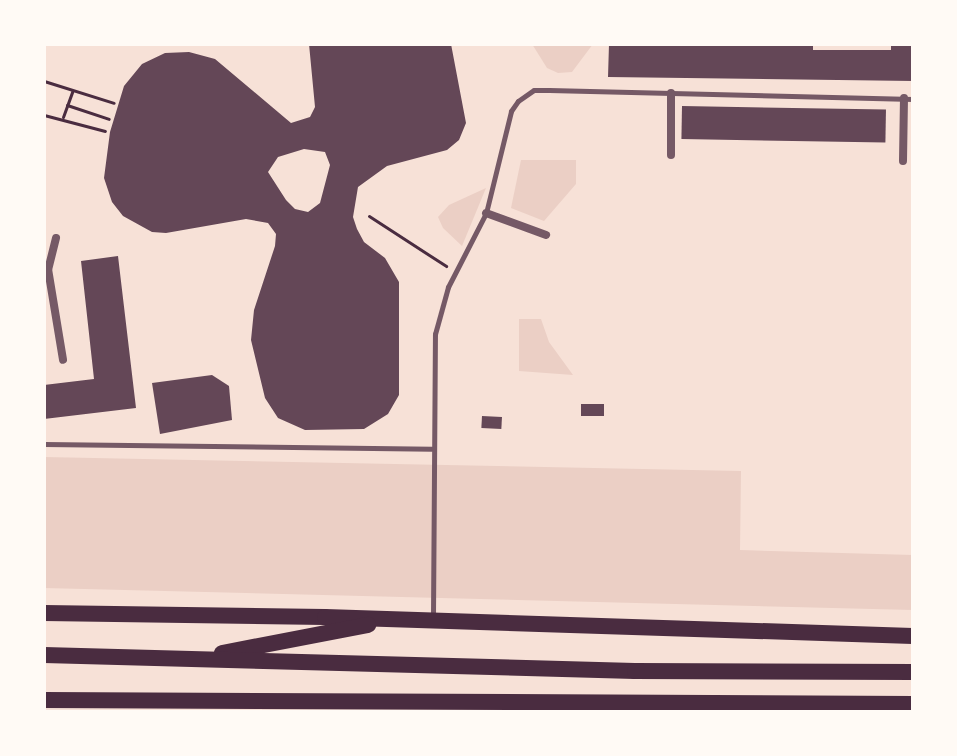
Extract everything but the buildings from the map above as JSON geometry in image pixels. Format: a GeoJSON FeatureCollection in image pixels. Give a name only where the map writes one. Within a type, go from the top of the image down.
{"type":"FeatureCollection","features":[{"type":"Feature","properties":{"kind":"main road"},"geometry":{"type":"LineString","coordinates":[[44,613],[913,636]]}},
{"type":"Feature","properties":{"kind":"main road"},"geometry":{"type":"LineString","coordinates":[[190,659],[397,620]]}},
{"type":"Feature","properties":{"kind":"main road"},"geometry":{"type":"LineString","coordinates":[[44,655],[635,671],[913,672]]}},
{"type":"Feature","properties":{"kind":"main road"},"geometry":{"type":"LineString","coordinates":[[44,700],[913,704]]}},
{"type":"Feature","properties":{"kind":"main road"},"geometry":{"type":"LineString","coordinates":[[208,701],[264,712]]}},
{"type":"Feature","properties":{"kind":"street"},"geometry":{"type":"LineString","coordinates":[[671,93],[671,155]]}},
{"type":"Feature","properties":{"kind":"street"},"geometry":{"type":"LineString","coordinates":[[903,161],[909,98]]}},
{"type":"Feature","properties":{"kind":"street"},"geometry":{"type":"LineString","coordinates":[[486,213],[546,235]]}},
{"type":"Feature","properties":{"kind":"street"},"geometry":{"type":"LineString","coordinates":[[56,238],[48,269],[63,360]]}},
{"type":"Feature","properties":{"kind":"lane"},"geometry":{"type":"LineString","coordinates":[[433,621],[435,334],[456,272],[486,213],[511,111],[525,94],[549,90],[909,98]]}},
{"type":"Feature","properties":{"kind":"lane"},"geometry":{"type":"LineString","coordinates":[[44,444],[432,449]]}},
{"type":"Feature","properties":{"kind":"path"},"geometry":{"type":"LineString","coordinates":[[44,81],[114,103]]}},
{"type":"Feature","properties":{"kind":"path"},"geometry":{"type":"LineString","coordinates":[[63,117],[72,92]]}},
{"type":"Feature","properties":{"kind":"path"},"geometry":{"type":"LineString","coordinates":[[67,105],[109,119]]}},
{"type":"Feature","properties":{"kind":"path"},"geometry":{"type":"LineString","coordinates":[[44,115],[63,117],[105,131]]}},
{"type":"Feature","properties":{"kind":"path"},"geometry":{"type":"LineString","coordinates":[[369,216],[456,272]]}},
{"type":"Feature","properties":{"kind":"shaded area"},"geometry":{"type":"Polygon","coordinates":[[[532,44],[593,44],[572,72],[558,73],[547,68],[532,44]]]}},
{"type":"Feature","properties":{"kind":"shaded area"},"geometry":{"type":"Polygon","coordinates":[[[521,160],[576,160],[576,184],[544,221],[511,208],[521,160]]]}},
{"type":"Feature","properties":{"kind":"shaded area"},"geometry":{"type":"Polygon","coordinates":[[[486,188],[462,246],[443,228],[438,217],[449,205],[486,188]]]}},
{"type":"Feature","properties":{"kind":"shaded area"},"geometry":{"type":"Polygon","coordinates":[[[519,319],[541,319],[549,342],[573,375],[519,371],[519,319]]]}},
{"type":"Feature","properties":{"kind":"shaded area"},"geometry":{"type":"Polygon","coordinates":[[[44,457],[741,471],[740,550],[913,555],[913,610],[44,588],[44,457]]]}}]}
